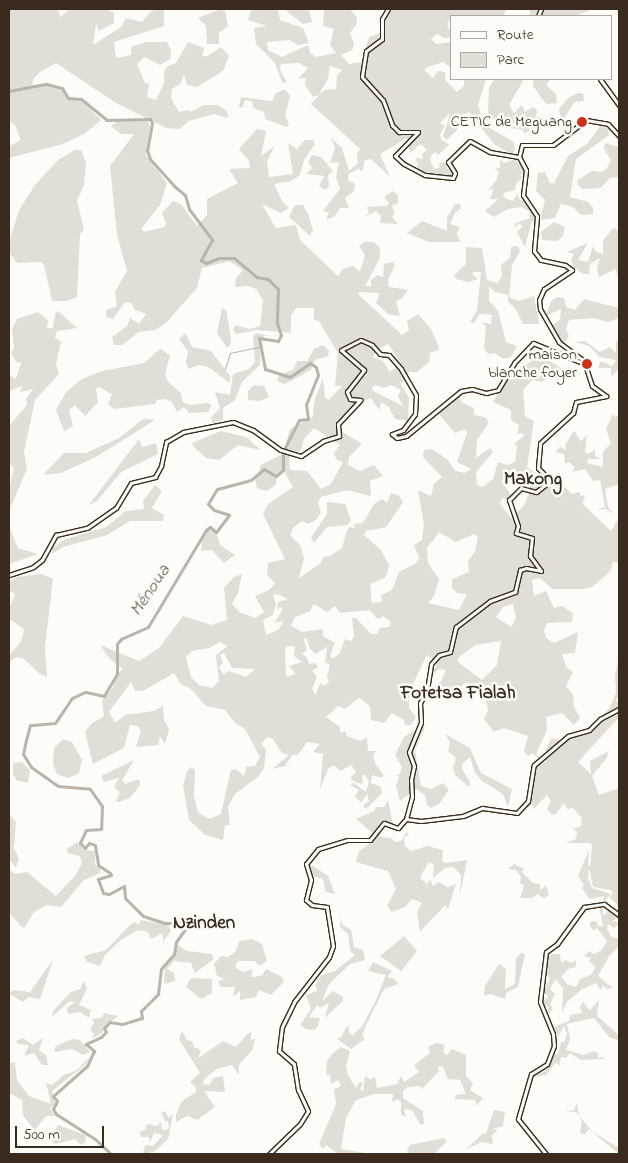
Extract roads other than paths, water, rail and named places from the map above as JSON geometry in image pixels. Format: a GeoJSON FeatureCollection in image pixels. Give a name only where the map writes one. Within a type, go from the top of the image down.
{"type":"FeatureCollection","features":[{"type":"Feature","properties":{"kind":"street"},"geometry":{"type":"LineString","coordinates":[[388,9],[382,19],[382,39],[366,51],[362,77],[383,100],[392,125],[399,132],[418,132],[396,152],[397,159],[422,174],[446,179],[455,175],[448,166],[449,159],[470,141],[490,152],[519,157]]}},
{"type":"Feature","properties":{"kind":"street"},"geometry":{"type":"LineString","coordinates":[[601,80],[619,105]]}},
{"type":"Feature","properties":{"kind":"street"},"geometry":{"type":"LineString","coordinates":[[269,1154],[308,1112],[296,1085],[294,1064],[280,1053],[278,1045],[290,1008],[310,978],[329,957],[333,946],[326,906],[313,905],[306,900],[311,880],[306,864],[318,849],[348,840],[370,840],[384,823],[398,828],[406,819],[412,797],[411,780],[414,766],[409,751],[421,722],[420,703],[428,690],[431,664],[440,655],[450,652],[456,627],[490,601],[515,592],[520,570],[542,570],[530,556],[532,538],[516,533],[518,526],[509,500],[521,488],[536,492],[545,485],[548,478],[538,468],[540,443],[573,413],[576,402],[606,396],[592,386],[585,364],[580,356],[559,342],[540,309],[539,300],[544,289],[570,273],[572,269],[559,263],[542,261],[536,255],[537,216],[523,195],[526,170],[519,157],[523,143],[553,145],[583,120],[608,124],[619,136]]}},
{"type":"Feature","properties":{"kind":"street"},"geometry":{"type":"LineString","coordinates":[[9,575],[33,567],[42,560],[56,535],[87,528],[116,508],[130,483],[155,478],[161,466],[166,442],[183,432],[233,422],[253,430],[281,450],[304,455],[323,441],[340,435],[338,424],[360,400],[350,399],[347,392],[364,370],[341,350],[361,340],[372,345],[380,354],[388,355],[401,369],[416,396],[415,414],[403,430],[391,435],[397,438],[406,436],[461,391],[472,389],[486,393],[498,390],[514,363],[532,343],[585,364]]}},
{"type":"Feature","properties":{"kind":"street"},"geometry":{"type":"LineString","coordinates":[[406,819],[421,821],[463,816],[482,808],[517,813],[528,801],[534,765],[566,738],[589,730],[600,719],[619,709]]}},
{"type":"Feature","properties":{"kind":"street"},"geometry":{"type":"LineString","coordinates":[[546,1154],[518,1119],[530,1074],[547,1064],[554,1046],[553,1034],[540,1002],[546,952],[557,944],[584,907],[604,904],[619,915]]}},
{"type":"Feature","properties":{"kind":"waterway","name":"Ménoua"},"geometry":{"type":"LineString","coordinates":[[9,91],[46,84],[62,88],[68,98],[81,99],[107,120],[150,119],[152,123],[147,150],[150,159],[174,186],[185,195],[189,209],[212,240],[201,260],[206,263],[219,258],[234,258],[257,277],[268,279],[278,289],[277,323],[281,335],[278,341],[259,338],[265,369],[290,377],[310,363],[316,367],[318,375],[306,404],[308,419],[299,420],[283,452],[283,470],[276,476],[264,469],[251,480],[217,489],[208,504],[214,510],[229,515],[216,532],[210,527],[206,530],[148,627],[121,639],[117,644],[117,674],[104,696],[85,692],[72,698],[55,723],[30,725],[26,740],[23,754],[31,767],[58,786],[90,789],[102,806],[101,829],[86,830],[80,843],[85,848],[89,843],[95,845],[98,865],[111,875],[98,879],[103,893],[109,894],[124,886],[125,898],[143,916],[164,923],[183,923],[186,928],[176,942],[174,954],[161,969],[158,994],[141,1011],[142,1018],[122,1024],[110,1022],[104,1028],[106,1032],[101,1037],[86,1044],[94,1051],[87,1066],[53,1096],[57,1101],[53,1109],[56,1114],[95,1139],[111,1154]]}},
{"type":"Feature","properties":{"kind":"waterway"},"geometry":{"type":"LineString","coordinates":[[225,369],[230,353],[259,347]]}},
{"type":"Feature","properties":{"kind":"place","name":"CETIC de Meguang"},"geometry":{"type":"Point","coordinates":[582,122]}},
{"type":"Feature","properties":{"kind":"place","name":"maison blanche foyer"},"geometry":{"type":"Point","coordinates":[587,364]}},
{"type":"Feature","properties":{"kind":"district","name":"Makong"},"geometry":{"type":"Point","coordinates":[533,480]}},
{"type":"Feature","properties":{"kind":"district","name":"Fotetsa Fialah"},"geometry":{"type":"Point","coordinates":[458,694]}},
{"type":"Feature","properties":{"kind":"district","name":"Nzinden"},"geometry":{"type":"Point","coordinates":[204,924]}}]}
